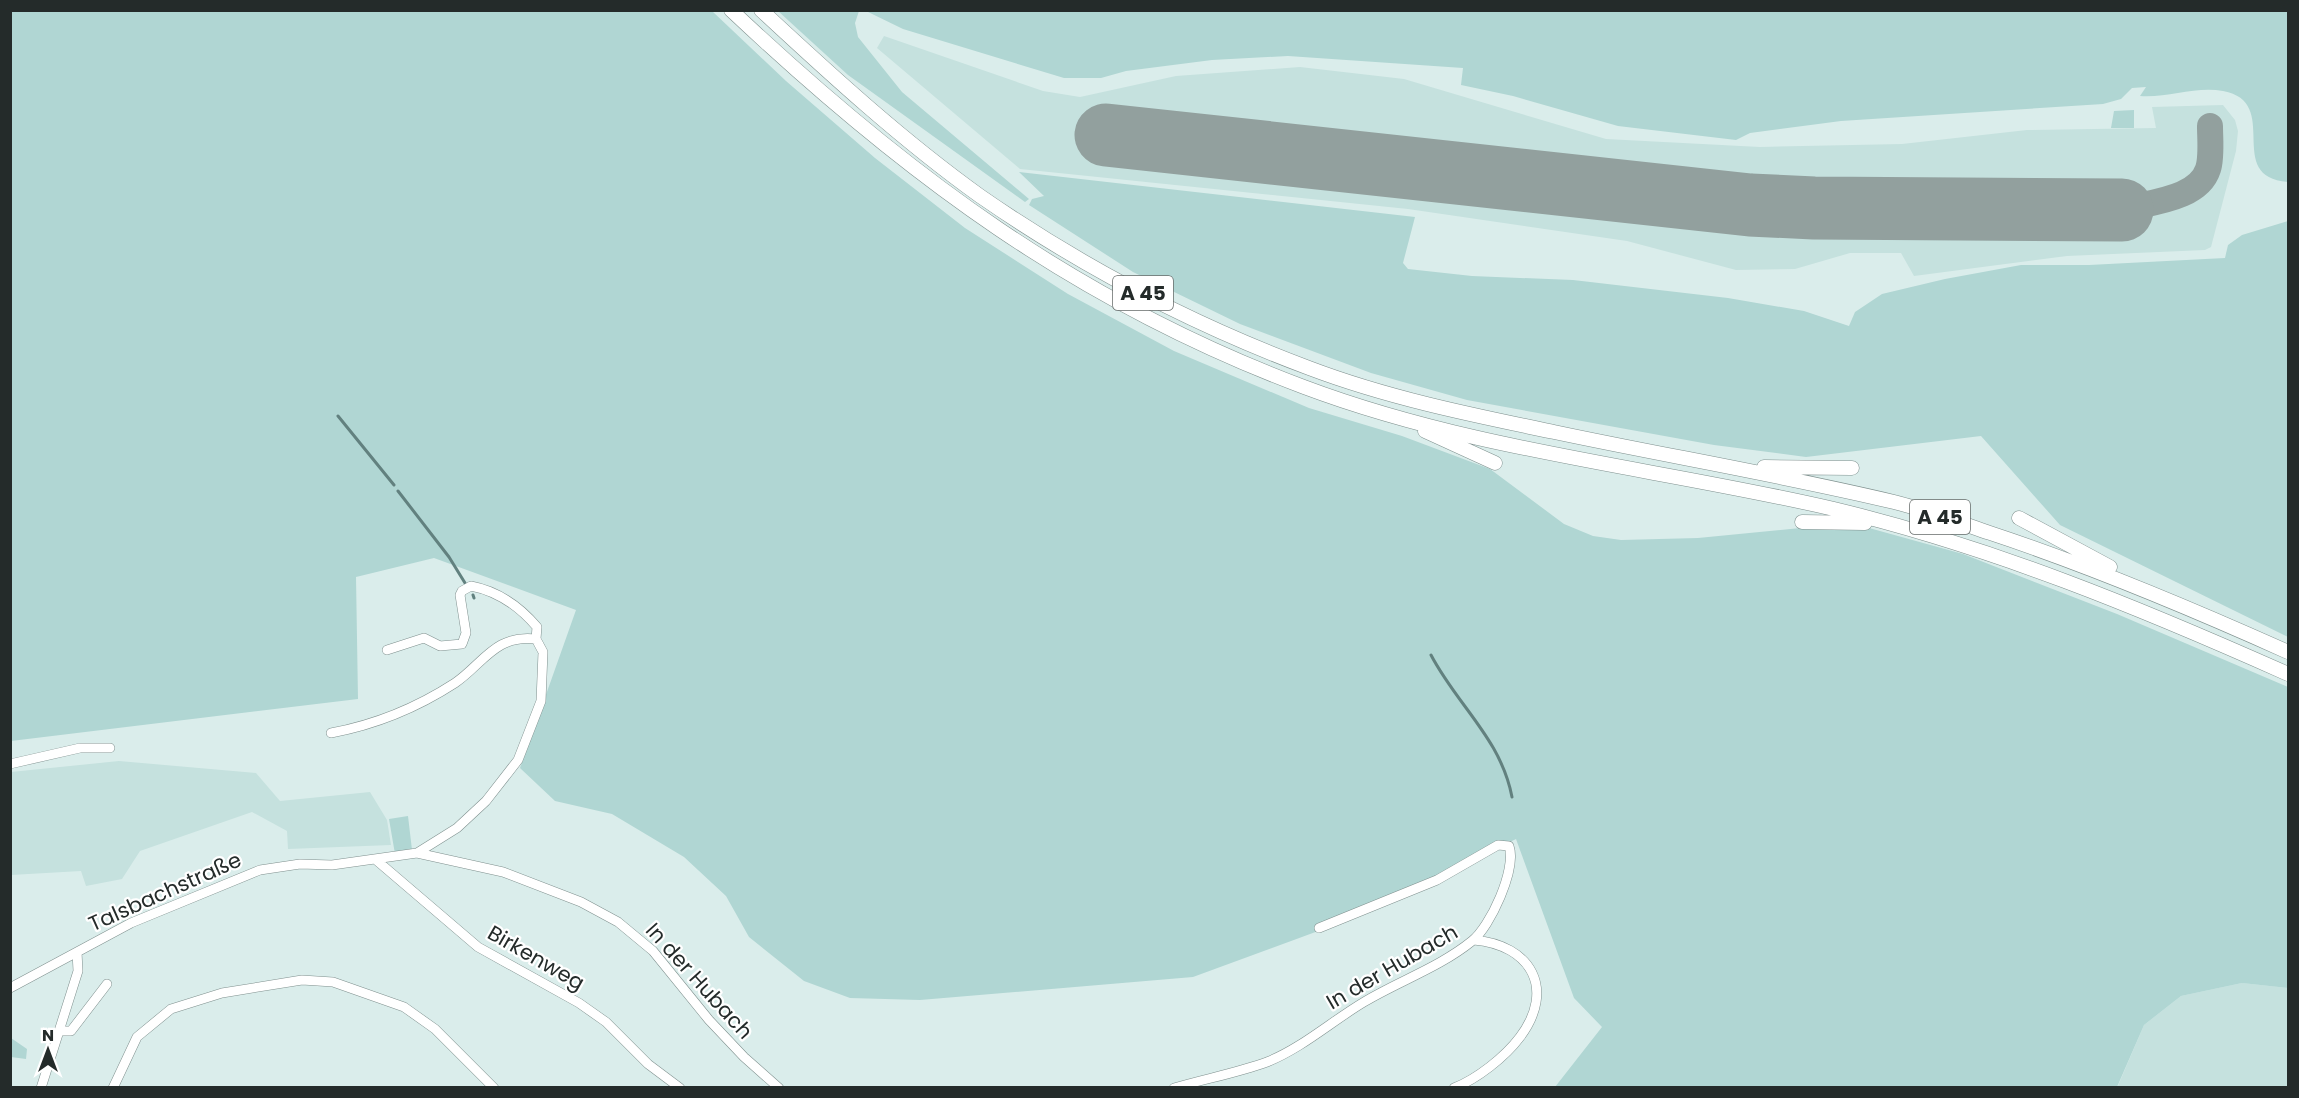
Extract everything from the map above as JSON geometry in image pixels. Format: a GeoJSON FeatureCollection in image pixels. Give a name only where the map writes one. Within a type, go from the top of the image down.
{"type":"FeatureCollection","features":[{"type":"Feature","properties":{"kind":"highway","name":"A 45"},"geometry":{"type":"LineString","coordinates":[[731,10],[800,75],[914,170],[1036,256],[1124,307],[1192,341],[1308,389],[1393,417],[1475,437],[1710,482],[1889,523],[2052,575],[2152,614],[2289,674]]}},
{"type":"Feature","properties":{"kind":"highway","name":"A 45"},"geometry":{"type":"LineString","coordinates":[[761,10],[864,105],[981,196],[1046,239],[1199,322],[1313,370],[1398,396],[1480,417],[1714,463],[1898,503],[2060,556],[2160,594],[2289,652]]}},
{"type":"Feature","properties":{"kind":"highway"},"geometry":{"type":"LineString","coordinates":[[1393,417],[1495,463]]}},
{"type":"Feature","properties":{"kind":"highway"},"geometry":{"type":"LineString","coordinates":[[1714,463],[1771,468],[1852,468]]}},
{"type":"Feature","properties":{"kind":"highway"},"geometry":{"type":"LineString","coordinates":[[2019,518],[2160,594]]}},
{"type":"Feature","properties":{"kind":"highway"},"geometry":{"type":"LineString","coordinates":[[1802,522],[1889,523]]}},
{"type":"Feature","properties":{"kind":"street","name":"Talsbachstraße"},"geometry":{"type":"LineString","coordinates":[[10,988],[131,923],[260,870],[300,864],[332,866],[417,853],[464,821],[486,801],[518,760],[541,701],[543,652],[536,639],[537,627],[525,612],[487,590],[471,586],[462,591],[460,595],[466,633],[462,644],[440,646],[424,638],[387,650]]}},
{"type":"Feature","properties":{"kind":"street"},"geometry":{"type":"LineString","coordinates":[[331,733],[358,728],[406,709],[456,682],[489,651],[523,637],[536,639]]}},
{"type":"Feature","properties":{"kind":"street"},"geometry":{"type":"LineString","coordinates":[[10,764],[80,748],[110,748]]}},
{"type":"Feature","properties":{"kind":"street","name":"In der Hubach"},"geometry":{"type":"LineString","coordinates":[[1174,1088],[1265,1063],[1282,1055],[1366,1001],[1419,974],[1474,940],[1493,912],[1509,874],[1511,852],[1509,846],[1504,844],[1437,879],[1319,928]]}},
{"type":"Feature","properties":{"kind":"street","name":"In der Hubach"},"geometry":{"type":"LineString","coordinates":[[417,853],[503,872],[581,902],[618,922],[653,951],[709,1020],[744,1057],[779,1088]]}},
{"type":"Feature","properties":{"kind":"street","name":"Birkenweg"},"geometry":{"type":"LineString","coordinates":[[375,859],[478,947],[579,1003],[606,1022],[648,1064],[680,1088]]}},
{"type":"Feature","properties":{"kind":"street"},"geometry":{"type":"LineString","coordinates":[[1454,1088],[1466,1083],[1520,1038],[1530,1020],[1535,999],[1533,973],[1521,956],[1508,948],[1474,940]]}},
{"type":"Feature","properties":{"kind":"street"},"geometry":{"type":"LineString","coordinates":[[41,1088],[61,1031],[78,971],[77,952]]}},
{"type":"Feature","properties":{"kind":"street"},"geometry":{"type":"LineString","coordinates":[[113,1088],[137,1037],[171,1009],[222,993],[302,980],[333,982],[404,1007],[435,1029],[494,1088]]}},
{"type":"Feature","properties":{"kind":"street"},"geometry":{"type":"LineString","coordinates":[[61,1031],[71,1031],[107,984]]}},
{"type":"Feature","properties":{"kind":"shaded area"},"geometry":{"type":"Polygon","coordinates":[[[10,11],[712,11],[786,81],[875,158],[965,228],[1068,294],[1174,351],[1309,408],[1402,436],[1490,469],[1564,524],[1593,536],[1621,540],[1698,538],[1851,523],[1963,554],[2117,614],[2288,687],[2288,988],[2242,983],[2181,996],[2144,1025],[2117,1087],[1555,1087],[1602,1027],[1574,998],[1516,839],[1359,916],[1193,977],[920,1000],[850,998],[804,981],[749,937],[726,896],[684,857],[612,814],[555,801],[520,768],[576,610],[434,558],[356,577],[358,699],[11,741],[10,11]]]}},
{"type":"Feature","properties":{"kind":"shaded area"},"geometry":{"type":"Polygon","coordinates":[[[778,11],[859,11],[855,23],[858,37],[902,92],[1029,199],[1025,202],[848,75],[778,11]]]}},
{"type":"Feature","properties":{"kind":"shaded area"},"geometry":{"type":"Polygon","coordinates":[[[866,11],[2288,11],[2288,182],[2269,177],[2259,167],[2249,109],[2240,98],[2223,91],[2203,90],[2140,96],[2146,87],[2132,88],[2121,99],[2103,104],[1841,121],[1750,133],[1736,140],[1618,126],[1513,96],[1461,85],[1463,68],[1288,56],[1212,60],[1126,71],[1101,78],[1064,78],[903,29],[866,11]]]}},
{"type":"Feature","properties":{"kind":"shaded area"},"geometry":{"type":"Polygon","coordinates":[[[884,36],[1043,91],[1080,97],[1176,76],[1300,67],[1404,79],[1606,139],[1760,147],[1902,144],[2027,130],[2156,128],[2152,107],[2223,105],[2235,120],[2238,131],[2236,151],[2211,247],[2205,250],[2067,256],[1914,276],[1901,253],[1850,253],[1795,269],[1736,270],[1627,241],[1408,209],[1020,169],[877,48],[884,36]]]}},
{"type":"Feature","properties":{"kind":"shaded area"},"geometry":{"type":"Polygon","coordinates":[[[2134,110],[2134,128],[2111,128],[2114,111],[2134,110]]]}},
{"type":"Feature","properties":{"kind":"shaded area"},"geometry":{"type":"Polygon","coordinates":[[[1019,172],[1415,217],[1403,263],[1408,269],[1472,276],[1573,280],[1728,298],[1804,311],[1849,326],[1855,312],[1882,294],[1945,279],[2021,265],[2089,265],[2225,258],[2228,245],[2242,235],[2288,221],[2288,637],[2060,525],[1981,436],[1806,457],[1714,445],[1467,400],[1371,373],[1240,324],[1133,272],[1029,205],[1032,199],[1044,196],[1019,172]]]}},
{"type":"Feature","properties":{"kind":"shaded area"},"geometry":{"type":"Polygon","coordinates":[[[119,761],[256,773],[280,801],[370,792],[387,820],[391,845],[288,849],[287,831],[252,812],[140,851],[122,879],[86,886],[81,871],[11,875],[11,772],[119,761]]]}},
{"type":"Feature","properties":{"kind":"shaded area"},"geometry":{"type":"Polygon","coordinates":[[[408,816],[412,850],[395,854],[389,819],[408,816]]]}},
{"type":"Feature","properties":{"kind":"shaded area"},"geometry":{"type":"Polygon","coordinates":[[[2242,983],[2288,988],[2288,1087],[2117,1088],[2144,1025],[2181,996],[2242,983]]]}},
{"type":"Feature","properties":{"kind":"shaded area"},"geometry":{"type":"Polygon","coordinates":[[[11,1038],[27,1049],[26,1059],[11,1057],[11,1038]]]}},
{"type":"Feature","properties":{"kind":"waterway"},"geometry":{"type":"LineString","coordinates":[[338,416],[394,485]]}},
{"type":"Feature","properties":{"kind":"waterway"},"geometry":{"type":"LineString","coordinates":[[398,491],[449,557],[465,583]]}},
{"type":"Feature","properties":{"kind":"waterway"},"geometry":{"type":"LineString","coordinates":[[1431,655],[1498,757],[1512,797]]}},
{"type":"Feature","properties":{"kind":"taxiway"},"geometry":{"type":"LineString","coordinates":[[2122,210],[2171,198],[2194,187],[2208,169],[2210,126]]}},
{"type":"Feature","properties":{"kind":"runway"},"geometry":{"type":"LineString","coordinates":[[1106,135],[1750,205],[1814,208],[2122,210]]}}]}
